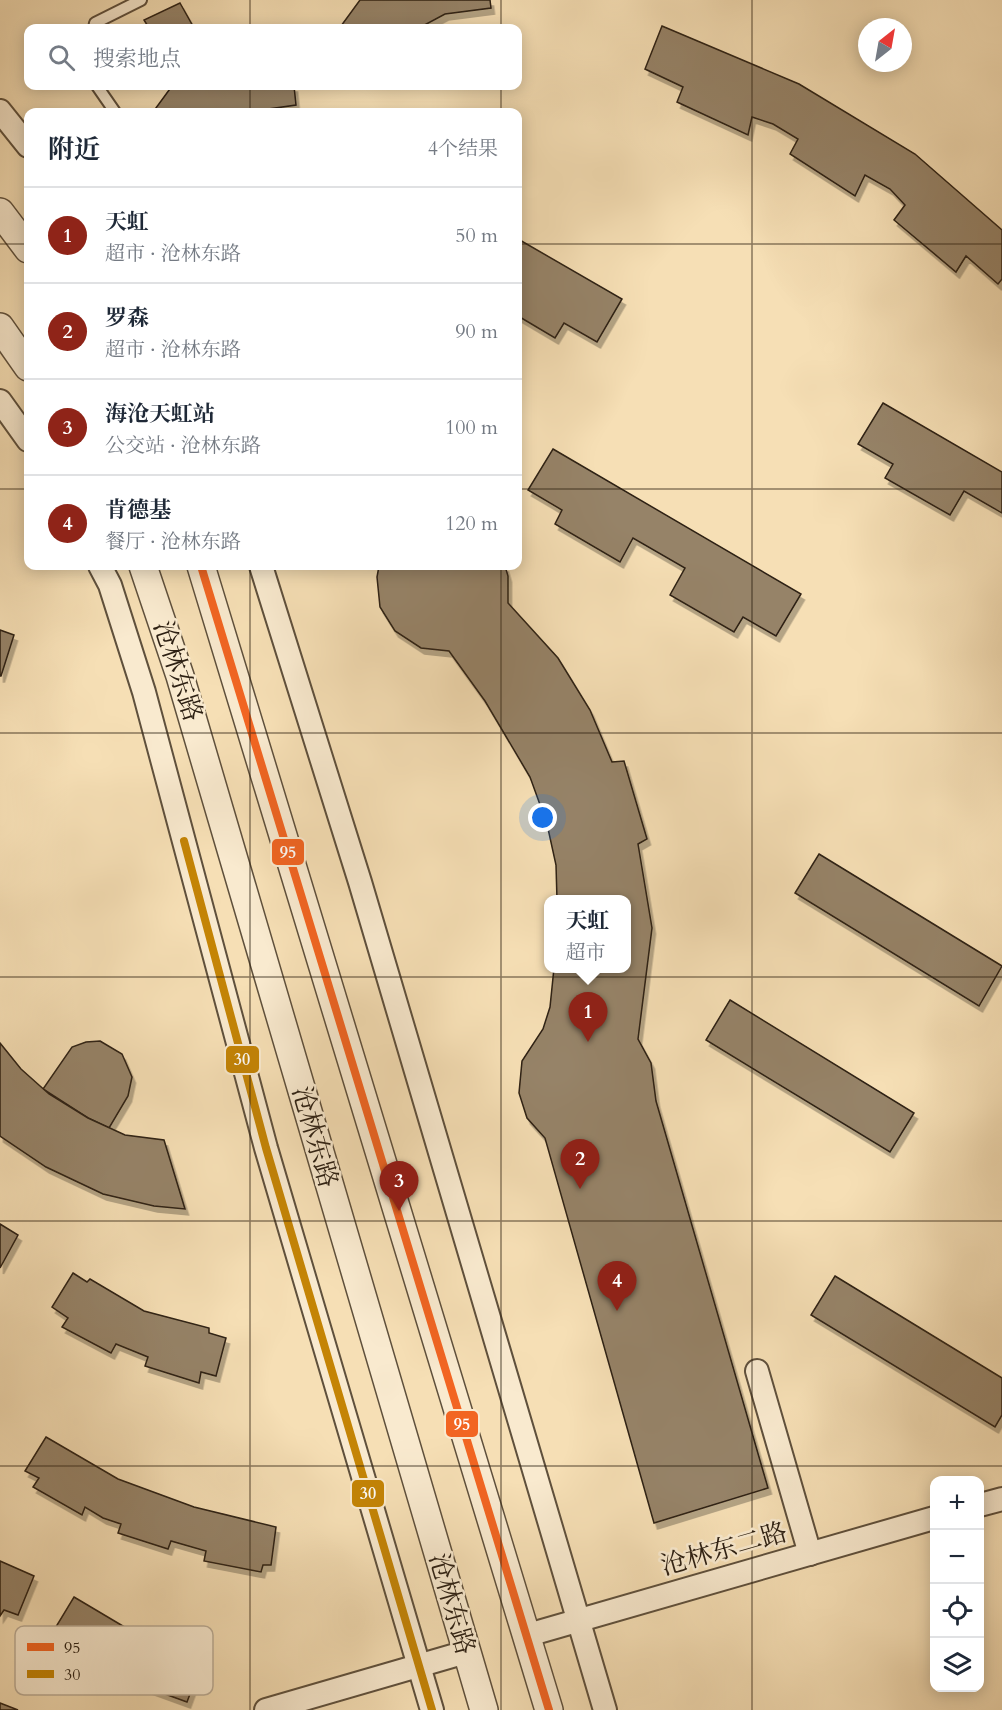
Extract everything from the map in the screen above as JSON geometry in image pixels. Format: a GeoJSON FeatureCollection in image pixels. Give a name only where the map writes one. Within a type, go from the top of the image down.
{"type":"FeatureCollection","features":[{"type":"Feature","properties":{"kind":"street"},"geometry":{"type":"LineString","coordinates":[[0,111],[24,141]]}},
{"type":"Feature","properties":{"kind":"street"},"geometry":{"type":"LineString","coordinates":[[0,212],[24,244]]}},
{"type":"Feature","properties":{"kind":"street"},"geometry":{"type":"LineString","coordinates":[[0,327],[24,361]]}},
{"type":"Feature","properties":{"kind":"street"},"geometry":{"type":"LineString","coordinates":[[0,401],[24,434]]}},
{"type":"Feature","properties":{"kind":"street"},"geometry":{"type":"LineString","coordinates":[[102,570],[110,585],[144,692],[266,1148],[432,1710]]}},
{"type":"Feature","properties":{"kind":"street","name":"沧林东路"},"geometry":{"type":"LineString","coordinates":[[144,570],[180,676],[484,1710]]}},
{"type":"Feature","properties":{"kind":"street","name":"沧林东路"},"geometry":{"type":"LineString","coordinates":[[202,570],[549,1710]]}},
{"type":"Feature","properties":{"kind":"street"},"geometry":{"type":"LineString","coordinates":[[262,570],[364,893],[605,1710]]}},
{"type":"Feature","properties":{"kind":"street"},"geometry":{"type":"LineString","coordinates":[[757,1371],[810,1554]]}},
{"type":"Feature","properties":{"kind":"street"},"geometry":{"type":"LineString","coordinates":[[984,1504],[1002,1499]]}},
{"type":"Feature","properties":{"kind":"street","name":"沧林东二路"},"geometry":{"type":"LineString","coordinates":[[528,1635],[930,1519]]}},
{"type":"Feature","properties":{"kind":"street"},"geometry":{"type":"LineString","coordinates":[[266,1710],[466,1652]]}},
{"type":"Feature","properties":{"kind":"lane"},"geometry":{"type":"LineString","coordinates":[[95,24],[141,0]]}},
{"type":"Feature","properties":{"kind":"lane"},"geometry":{"type":"LineString","coordinates":[[100,90],[112,108]]}},
{"type":"Feature","properties":{"kind":"building"},"geometry":{"type":"Polygon","coordinates":[[[360,0],[490,0],[491,8],[445,14],[426,24],[342,24],[360,0]]]}},
{"type":"Feature","properties":{"kind":"building"},"geometry":{"type":"Polygon","coordinates":[[[180,3],[192,24],[146,24],[144,20],[180,3]]]}},
{"type":"Feature","properties":{"kind":"building"},"geometry":{"type":"Polygon","coordinates":[[[662,26],[799,84],[915,154],[1002,230],[1002,279],[998,284],[966,256],[956,272],[894,220],[905,205],[890,189],[865,175],[855,196],[790,154],[798,139],[773,124],[752,117],[748,135],[677,102],[683,87],[645,69],[662,26]]]}},
{"type":"Feature","properties":{"kind":"building"},"geometry":{"type":"Polygon","coordinates":[[[169,90],[294,90],[296,105],[275,108],[156,108],[169,90]]]}},
{"type":"Feature","properties":{"kind":"building"},"geometry":{"type":"Polygon","coordinates":[[[522,241],[622,299],[597,342],[564,323],[555,338],[522,318],[522,241]]]}},
{"type":"Feature","properties":{"kind":"building"},"geometry":{"type":"Polygon","coordinates":[[[883,403],[1002,472],[1002,513],[964,491],[950,515],[885,478],[893,464],[858,444],[883,403]]]}},
{"type":"Feature","properties":{"kind":"building"},"geometry":{"type":"Polygon","coordinates":[[[553,449],[801,594],[776,636],[743,617],[734,632],[670,595],[685,568],[633,538],[620,562],[555,524],[562,510],[528,490],[553,449]]]}},
{"type":"Feature","properties":{"kind":"building"},"geometry":{"type":"Polygon","coordinates":[[[378,570],[506,570],[508,603],[558,658],[590,710],[612,762],[624,761],[647,839],[638,844],[652,928],[638,1039],[651,1063],[656,1101],[768,1488],[654,1523],[545,1138],[527,1118],[519,1093],[522,1061],[543,1029],[550,1007],[553,973],[631,973],[631,895],[557,895],[556,865],[547,824],[530,777],[485,701],[449,651],[421,648],[395,631],[380,607],[378,570]]]}},
{"type":"Feature","properties":{"kind":"building"},"geometry":{"type":"Polygon","coordinates":[[[0,630],[14,635],[1,676],[0,676],[0,630]]]}},
{"type":"Feature","properties":{"kind":"building"},"geometry":{"type":"Polygon","coordinates":[[[819,854],[1002,966],[979,1006],[795,893],[819,854]]]}},
{"type":"Feature","properties":{"kind":"building"},"geometry":{"type":"Polygon","coordinates":[[[730,1000],[914,1113],[890,1152],[706,1040],[730,1000]]]}},
{"type":"Feature","properties":{"kind":"building"},"geometry":{"type":"Polygon","coordinates":[[[100,1041],[122,1054],[132,1077],[128,1096],[109,1128],[88,1118],[43,1089],[72,1047],[86,1042],[100,1041]]]}},
{"type":"Feature","properties":{"kind":"building"},"geometry":{"type":"Polygon","coordinates":[[[0,1043],[21,1069],[49,1094],[88,1118],[125,1135],[164,1140],[185,1209],[154,1206],[103,1194],[46,1167],[0,1136],[0,1043]]]}},
{"type":"Feature","properties":{"kind":"building"},"geometry":{"type":"Polygon","coordinates":[[[0,1224],[18,1235],[0,1268],[0,1224]]]}},
{"type":"Feature","properties":{"kind":"building"},"geometry":{"type":"Polygon","coordinates":[[[73,1273],[87,1282],[90,1279],[144,1311],[209,1328],[209,1333],[226,1338],[216,1376],[201,1372],[199,1383],[145,1366],[148,1357],[116,1344],[111,1353],[62,1327],[68,1318],[52,1307],[73,1273]]]}},
{"type":"Feature","properties":{"kind":"building"},"geometry":{"type":"Polygon","coordinates":[[[835,1276],[1002,1378],[1002,1415],[995,1427],[811,1315],[835,1276]]]}},
{"type":"Feature","properties":{"kind":"building"},"geometry":{"type":"Polygon","coordinates":[[[46,1437],[118,1479],[194,1507],[276,1527],[271,1565],[263,1565],[261,1572],[204,1561],[206,1551],[171,1541],[168,1549],[118,1533],[121,1524],[103,1518],[85,1507],[82,1515],[33,1487],[39,1478],[25,1471],[46,1437]]]}},
{"type":"Feature","properties":{"kind":"building"},"geometry":{"type":"Polygon","coordinates":[[[0,1561],[34,1576],[18,1615],[4,1610],[0,1616],[0,1561]]]}},
{"type":"Feature","properties":{"kind":"building"},"geometry":{"type":"Polygon","coordinates":[[[74,1597],[123,1626],[56,1626],[74,1597]]]}},
{"type":"Feature","properties":{"kind":"building"},"geometry":{"type":"Polygon","coordinates":[[[168,1695],[190,1695],[187,1702],[168,1695]]]}},
{"type":"Feature","properties":{"kind":"building"},"geometry":{"type":"Polygon","coordinates":[[[0,1703],[18,1710],[0,1710],[0,1703]]]}},
{"type":"Feature","properties":{"kind":"transit line","name":"95"},"geometry":{"type":"LineString","coordinates":[[202,570],[549,1710]]}},
{"type":"Feature","properties":{"kind":"transit line","name":"30"},"geometry":{"type":"LineString","coordinates":[[184,841],[266,1148],[432,1710]]}},
{"type":"Feature","properties":{"kind":"place","name":"天虹"},"geometry":{"type":"Point","coordinates":[588,1042]}},
{"type":"Feature","properties":{"kind":"place","name":"罗森"},"geometry":{"type":"Point","coordinates":[580,1189]}},
{"type":"Feature","properties":{"kind":"place","name":"海沧天虹站"},"geometry":{"type":"Point","coordinates":[399,1211]}},
{"type":"Feature","properties":{"kind":"place","name":"肯德基"},"geometry":{"type":"Point","coordinates":[617,1311]}}]}
